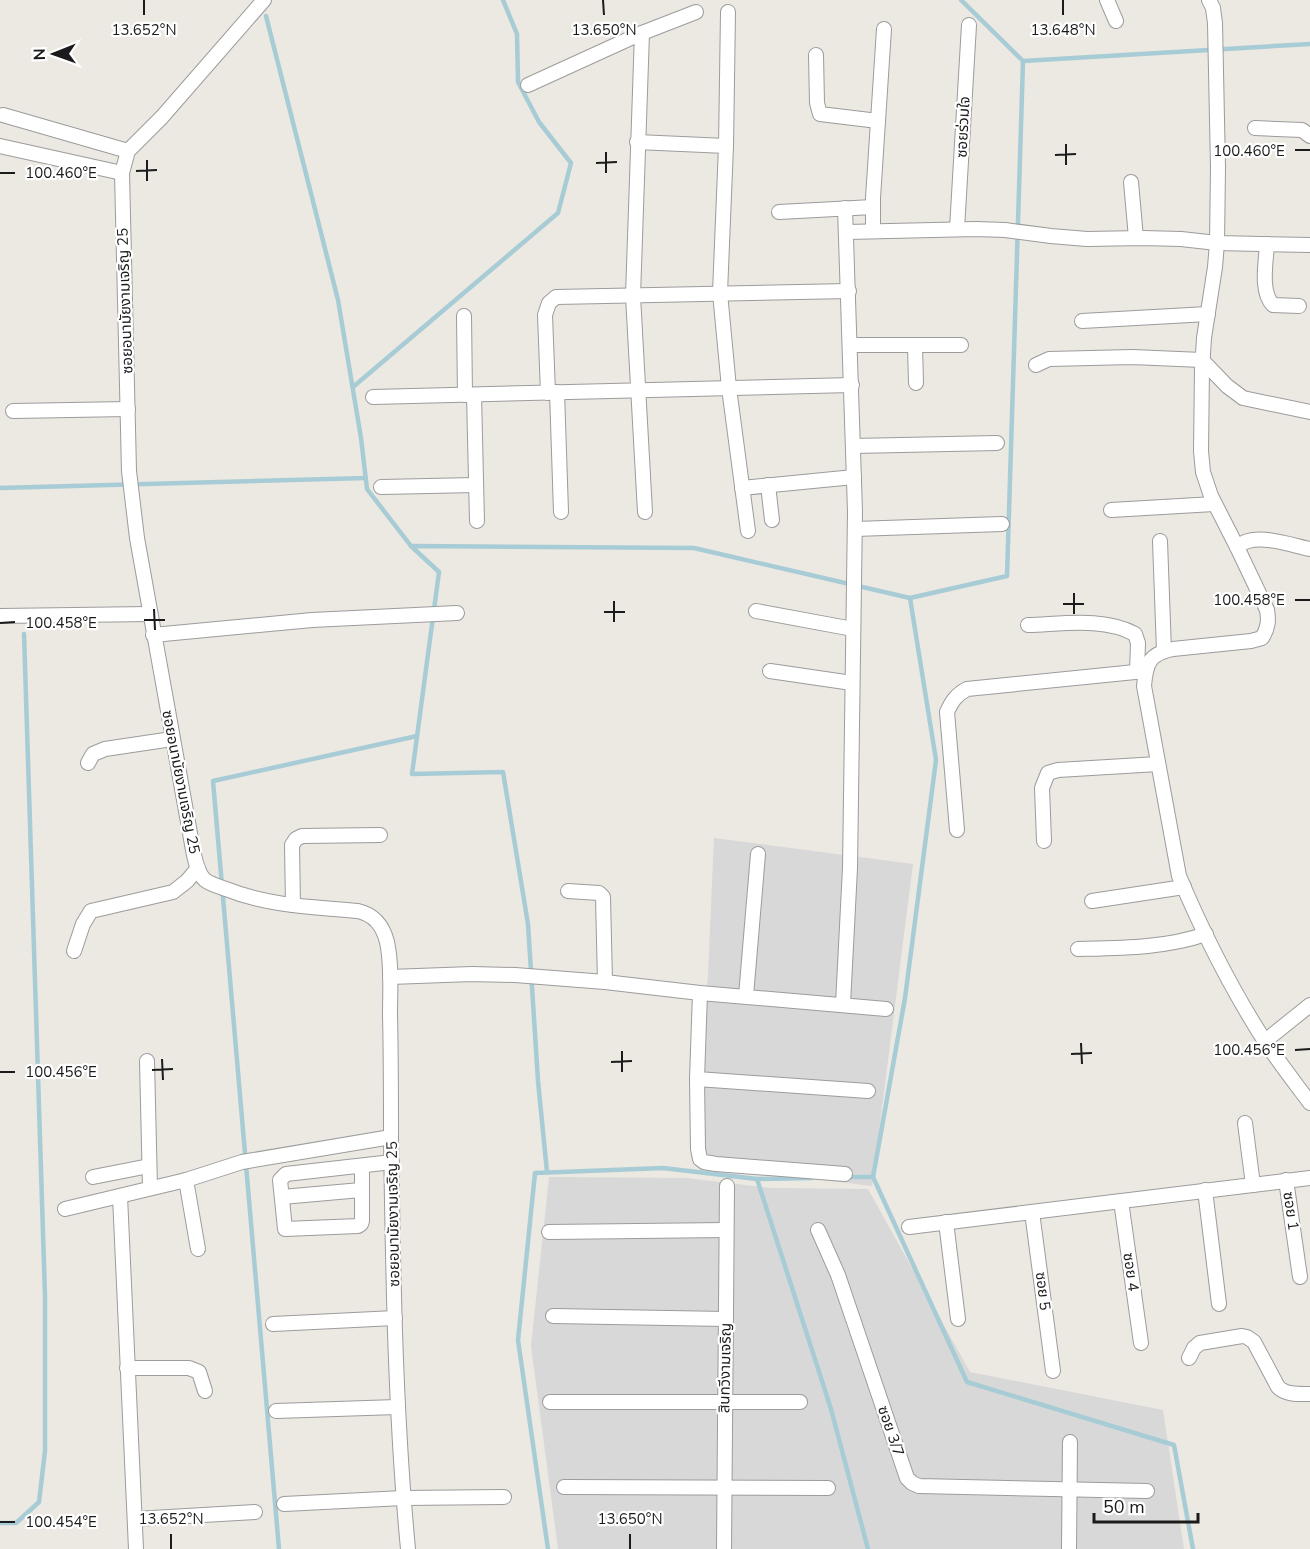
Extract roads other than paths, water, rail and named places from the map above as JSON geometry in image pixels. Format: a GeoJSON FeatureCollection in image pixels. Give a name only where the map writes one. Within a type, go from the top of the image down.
{"type":"FeatureCollection","features":[{"type":"Feature","properties":{"kind":"street","name":"ซอยอนามัยงามเจริญ 25"},"geometry":{"type":"LineString","coordinates":[[264,0],[162,117],[128,151],[122,173],[129,471],[149,614],[198,868],[205,880],[255,900],[367,913],[376,919],[386,938],[390,977],[391,1137],[398,1407],[408,1549]]}},
{"type":"Feature","properties":{"kind":"street"},"geometry":{"type":"LineString","coordinates":[[1107,0],[1116,21]]}},
{"type":"Feature","properties":{"kind":"street"},"geometry":{"type":"LineString","coordinates":[[957,830],[947,712],[958,694],[967,689],[1141,672],[1151,659],[1164,651],[1251,641],[1262,638],[1266,631],[1267,610],[1215,504],[1203,472],[1200,421],[1202,360],[1217,243],[1216,45],[1213,8],[1209,0]]}},
{"type":"Feature","properties":{"kind":"street"},"geometry":{"type":"LineString","coordinates":[[528,85],[642,33],[696,12]]}},
{"type":"Feature","properties":{"kind":"street"},"geometry":{"type":"LineString","coordinates":[[728,12],[726,146],[720,293],[729,388],[748,531]]}},
{"type":"Feature","properties":{"kind":"street","name":"ซอยร่วมใจ"},"geometry":{"type":"LineString","coordinates":[[957,229],[969,25]]}},
{"type":"Feature","properties":{"kind":"street"},"geometry":{"type":"LineString","coordinates":[[873,231],[884,28]]}},
{"type":"Feature","properties":{"kind":"street"},"geometry":{"type":"LineString","coordinates":[[642,33],[633,296],[645,512]]}},
{"type":"Feature","properties":{"kind":"street"},"geometry":{"type":"LineString","coordinates":[[816,55],[817,103],[820,114],[878,121]]}},
{"type":"Feature","properties":{"kind":"street"},"geometry":{"type":"LineString","coordinates":[[3,115],[128,151]]}},
{"type":"Feature","properties":{"kind":"street"},"geometry":{"type":"LineString","coordinates":[[1255,128],[1302,130],[1310,136]]}},
{"type":"Feature","properties":{"kind":"street"},"geometry":{"type":"LineString","coordinates":[[637,142],[726,146]]}},
{"type":"Feature","properties":{"kind":"street"},"geometry":{"type":"LineString","coordinates":[[0,146],[122,173]]}},
{"type":"Feature","properties":{"kind":"street"},"geometry":{"type":"LineString","coordinates":[[1131,183],[1136,238]]}},
{"type":"Feature","properties":{"kind":"street"},"geometry":{"type":"LineString","coordinates":[[779,212],[873,207]]}},
{"type":"Feature","properties":{"kind":"street"},"geometry":{"type":"LineString","coordinates":[[843,1004],[850,868],[855,567],[852,385],[845,208]]}},
{"type":"Feature","properties":{"kind":"street"},"geometry":{"type":"LineString","coordinates":[[847,232],[1005,230],[1087,239],[1181,239],[1217,243],[1310,245]]}},
{"type":"Feature","properties":{"kind":"street"},"geometry":{"type":"LineString","coordinates":[[1266,244],[1265,291],[1268,301],[1273,305],[1299,306]]}},
{"type":"Feature","properties":{"kind":"street"},"geometry":{"type":"LineString","coordinates":[[561,512],[545,315],[552,299],[556,297],[849,291]]}},
{"type":"Feature","properties":{"kind":"street"},"geometry":{"type":"LineString","coordinates":[[1082,321],[1208,314]]}},
{"type":"Feature","properties":{"kind":"street"},"geometry":{"type":"LineString","coordinates":[[464,316],[477,521]]}},
{"type":"Feature","properties":{"kind":"street"},"geometry":{"type":"LineString","coordinates":[[850,345],[961,345]]}},
{"type":"Feature","properties":{"kind":"street"},"geometry":{"type":"LineString","coordinates":[[915,346],[916,383]]}},
{"type":"Feature","properties":{"kind":"street"},"geometry":{"type":"LineString","coordinates":[[1036,365],[1049,360],[1132,357],[1202,360],[1227,386],[1243,398],[1310,412]]}},
{"type":"Feature","properties":{"kind":"street"},"geometry":{"type":"LineString","coordinates":[[373,397],[852,385]]}},
{"type":"Feature","properties":{"kind":"street"},"geometry":{"type":"LineString","coordinates":[[14,411],[128,409]]}},
{"type":"Feature","properties":{"kind":"street"},"geometry":{"type":"LineString","coordinates":[[853,446],[997,443]]}},
{"type":"Feature","properties":{"kind":"street"},"geometry":{"type":"LineString","coordinates":[[742,488],[854,477]]}},
{"type":"Feature","properties":{"kind":"street"},"geometry":{"type":"LineString","coordinates":[[768,485],[772,520]]}},
{"type":"Feature","properties":{"kind":"street"},"geometry":{"type":"LineString","coordinates":[[381,487],[476,486]]}},
{"type":"Feature","properties":{"kind":"street"},"geometry":{"type":"LineString","coordinates":[[1111,510],[1215,504]]}},
{"type":"Feature","properties":{"kind":"street"},"geometry":{"type":"LineString","coordinates":[[855,529],[1002,524]]}},
{"type":"Feature","properties":{"kind":"street"},"geometry":{"type":"LineString","coordinates":[[1237,547],[1241,543],[1261,539],[1310,549]]}},
{"type":"Feature","properties":{"kind":"street"},"geometry":{"type":"LineString","coordinates":[[1160,541],[1164,651]]}},
{"type":"Feature","properties":{"kind":"street"},"geometry":{"type":"LineString","coordinates":[[756,611],[853,629]]}},
{"type":"Feature","properties":{"kind":"street"},"geometry":{"type":"LineString","coordinates":[[153,634],[312,620],[457,613]]}},
{"type":"Feature","properties":{"kind":"street"},"geometry":{"type":"LineString","coordinates":[[0,615],[149,614]]}},
{"type":"Feature","properties":{"kind":"street"},"geometry":{"type":"LineString","coordinates":[[1028,625],[1102,623],[1135,634],[1179,876],[1218,959],[1265,1041],[1310,1103]]}},
{"type":"Feature","properties":{"kind":"street"},"geometry":{"type":"LineString","coordinates":[[770,671],[852,683]]}},
{"type":"Feature","properties":{"kind":"street"},"geometry":{"type":"LineString","coordinates":[[88,763],[93,754],[105,749],[172,739]]}},
{"type":"Feature","properties":{"kind":"street"},"geometry":{"type":"LineString","coordinates":[[1044,841],[1042,788],[1048,773],[1158,764]]}},
{"type":"Feature","properties":{"kind":"street"},"geometry":{"type":"LineString","coordinates":[[293,905],[292,845],[296,839],[302,836],[380,835]]}},
{"type":"Feature","properties":{"kind":"street"},"geometry":{"type":"LineString","coordinates":[[746,996],[758,854]]}},
{"type":"Feature","properties":{"kind":"street"},"geometry":{"type":"LineString","coordinates":[[74,951],[83,924],[91,911],[173,892],[198,868]]}},
{"type":"Feature","properties":{"kind":"street"},"geometry":{"type":"LineString","coordinates":[[1092,901],[1184,887]]}},
{"type":"Feature","properties":{"kind":"street"},"geometry":{"type":"LineString","coordinates":[[568,891],[599,893],[603,897],[605,982]]}},
{"type":"Feature","properties":{"kind":"street"},"geometry":{"type":"LineString","coordinates":[[1078,949],[1140,946],[1190,939],[1206,934]]}},
{"type":"Feature","properties":{"kind":"street"},"geometry":{"type":"LineString","coordinates":[[390,977],[472,974],[550,977],[886,1009]]}},
{"type":"Feature","properties":{"kind":"street"},"geometry":{"type":"LineString","coordinates":[[700,993],[697,1079],[700,1159],[716,1164],[845,1174]]}},
{"type":"Feature","properties":{"kind":"street"},"geometry":{"type":"LineString","coordinates":[[1265,1041],[1310,1005]]}},
{"type":"Feature","properties":{"kind":"street"},"geometry":{"type":"LineString","coordinates":[[147,1061],[150,1188]]}},
{"type":"Feature","properties":{"kind":"street"},"geometry":{"type":"LineString","coordinates":[[697,1079],[868,1091]]}},
{"type":"Feature","properties":{"kind":"street"},"geometry":{"type":"LineString","coordinates":[[1245,1123],[1253,1185]]}},
{"type":"Feature","properties":{"kind":"street"},"geometry":{"type":"LineString","coordinates":[[65,1209],[186,1180],[242,1162],[391,1137]]}},
{"type":"Feature","properties":{"kind":"street"},"geometry":{"type":"LineString","coordinates":[[362,1166],[363,1221],[361,1224],[285,1229],[280,1180],[286,1174],[392,1162]]}},
{"type":"Feature","properties":{"kind":"street"},"geometry":{"type":"LineString","coordinates":[[93,1177],[149,1166]]}},
{"type":"Feature","properties":{"kind":"street"},"geometry":{"type":"LineString","coordinates":[[909,1227],[1310,1178]]}},
{"type":"Feature","properties":{"kind":"street"},"geometry":{"type":"LineString","coordinates":[[186,1180],[198,1249]]}},
{"type":"Feature","properties":{"kind":"street","name":"ซอย 1"},"geometry":{"type":"LineString","coordinates":[[1286,1180],[1300,1277]]}},
{"type":"Feature","properties":{"kind":"street","name":"สินทวีงามเจริญ"},"geometry":{"type":"LineString","coordinates":[[724,1549],[727,1186]]}},
{"type":"Feature","properties":{"kind":"street"},"geometry":{"type":"LineString","coordinates":[[282,1197],[362,1190]]}},
{"type":"Feature","properties":{"kind":"street"},"geometry":{"type":"LineString","coordinates":[[1205,1190],[1220,1304]]}},
{"type":"Feature","properties":{"kind":"street"},"geometry":{"type":"LineString","coordinates":[[120,1196],[136,1549]]}},
{"type":"Feature","properties":{"kind":"street","name":"ซอย 4"},"geometry":{"type":"LineString","coordinates":[[1121,1201],[1141,1343]]}},
{"type":"Feature","properties":{"kind":"street","name":"ซอย 5"},"geometry":{"type":"LineString","coordinates":[[1032,1212],[1053,1371]]}},
{"type":"Feature","properties":{"kind":"street"},"geometry":{"type":"LineString","coordinates":[[946,1222],[958,1319]]}},
{"type":"Feature","properties":{"kind":"street"},"geometry":{"type":"LineString","coordinates":[[549,1232],[726,1230]]}},
{"type":"Feature","properties":{"kind":"street","name":"ซอย 3/7"},"geometry":{"type":"LineString","coordinates":[[818,1230],[838,1275],[907,1478],[912,1483],[1147,1491]]}},
{"type":"Feature","properties":{"kind":"street"},"geometry":{"type":"LineString","coordinates":[[553,1316],[726,1319]]}},
{"type":"Feature","properties":{"kind":"street"},"geometry":{"type":"LineString","coordinates":[[273,1324],[395,1318]]}},
{"type":"Feature","properties":{"kind":"street"},"geometry":{"type":"LineString","coordinates":[[1189,1358],[1194,1348],[1200,1344],[1247,1337],[1258,1348],[1282,1392],[1310,1394]]}},
{"type":"Feature","properties":{"kind":"street"},"geometry":{"type":"LineString","coordinates":[[127,1368],[189,1368],[199,1371],[205,1391]]}},
{"type":"Feature","properties":{"kind":"street"},"geometry":{"type":"LineString","coordinates":[[550,1402],[800,1402]]}},
{"type":"Feature","properties":{"kind":"street"},"geometry":{"type":"LineString","coordinates":[[276,1411],[398,1407]]}},
{"type":"Feature","properties":{"kind":"street"},"geometry":{"type":"LineString","coordinates":[[1069,1549],[1070,1442]]}},
{"type":"Feature","properties":{"kind":"street"},"geometry":{"type":"LineString","coordinates":[[564,1486],[828,1488]]}},
{"type":"Feature","properties":{"kind":"street"},"geometry":{"type":"LineString","coordinates":[[284,1504],[403,1498],[504,1497]]}},
{"type":"Feature","properties":{"kind":"street"},"geometry":{"type":"LineString","coordinates":[[135,1519],[255,1512]]}},
{"type":"Feature","properties":{"kind":"waterway"},"geometry":{"type":"LineString","coordinates":[[353,387],[558,213],[571,163],[539,122],[518,82],[517,34],[503,0]]}},
{"type":"Feature","properties":{"kind":"waterway"},"geometry":{"type":"LineString","coordinates":[[547,1172],[538,1081],[528,924],[503,772],[412,774],[439,572],[411,546],[694,548],[910,598],[1007,576],[1023,61],[961,0]]}},
{"type":"Feature","properties":{"kind":"waterway"},"geometry":{"type":"LineString","coordinates":[[266,16],[338,300],[361,438],[367,489],[411,546]]}},
{"type":"Feature","properties":{"kind":"waterway"},"geometry":{"type":"LineString","coordinates":[[1023,61],[1310,44]]}},
{"type":"Feature","properties":{"kind":"waterway"},"geometry":{"type":"LineString","coordinates":[[0,488],[366,478]]}},
{"type":"Feature","properties":{"kind":"waterway"},"geometry":{"type":"LineString","coordinates":[[910,598],[936,760],[905,998],[873,1177],[967,1382],[1174,1445],[1193,1549]]}},
{"type":"Feature","properties":{"kind":"waterway"},"geometry":{"type":"LineString","coordinates":[[0,1523],[16,1523],[39,1502],[45,1451],[45,1296],[24,634]]}},
{"type":"Feature","properties":{"kind":"waterway"},"geometry":{"type":"LineString","coordinates":[[279,1549],[213,781],[417,736]]}},
{"type":"Feature","properties":{"kind":"waterway"},"geometry":{"type":"LineString","coordinates":[[548,1549],[518,1340],[535,1173],[663,1168],[757,1179],[812,1178]]}},
{"type":"Feature","properties":{"kind":"waterway"},"geometry":{"type":"LineString","coordinates":[[845,1177],[873,1177]]}},
{"type":"Feature","properties":{"kind":"waterway"},"geometry":{"type":"LineString","coordinates":[[757,1179],[831,1409],[868,1549]]}}]}
